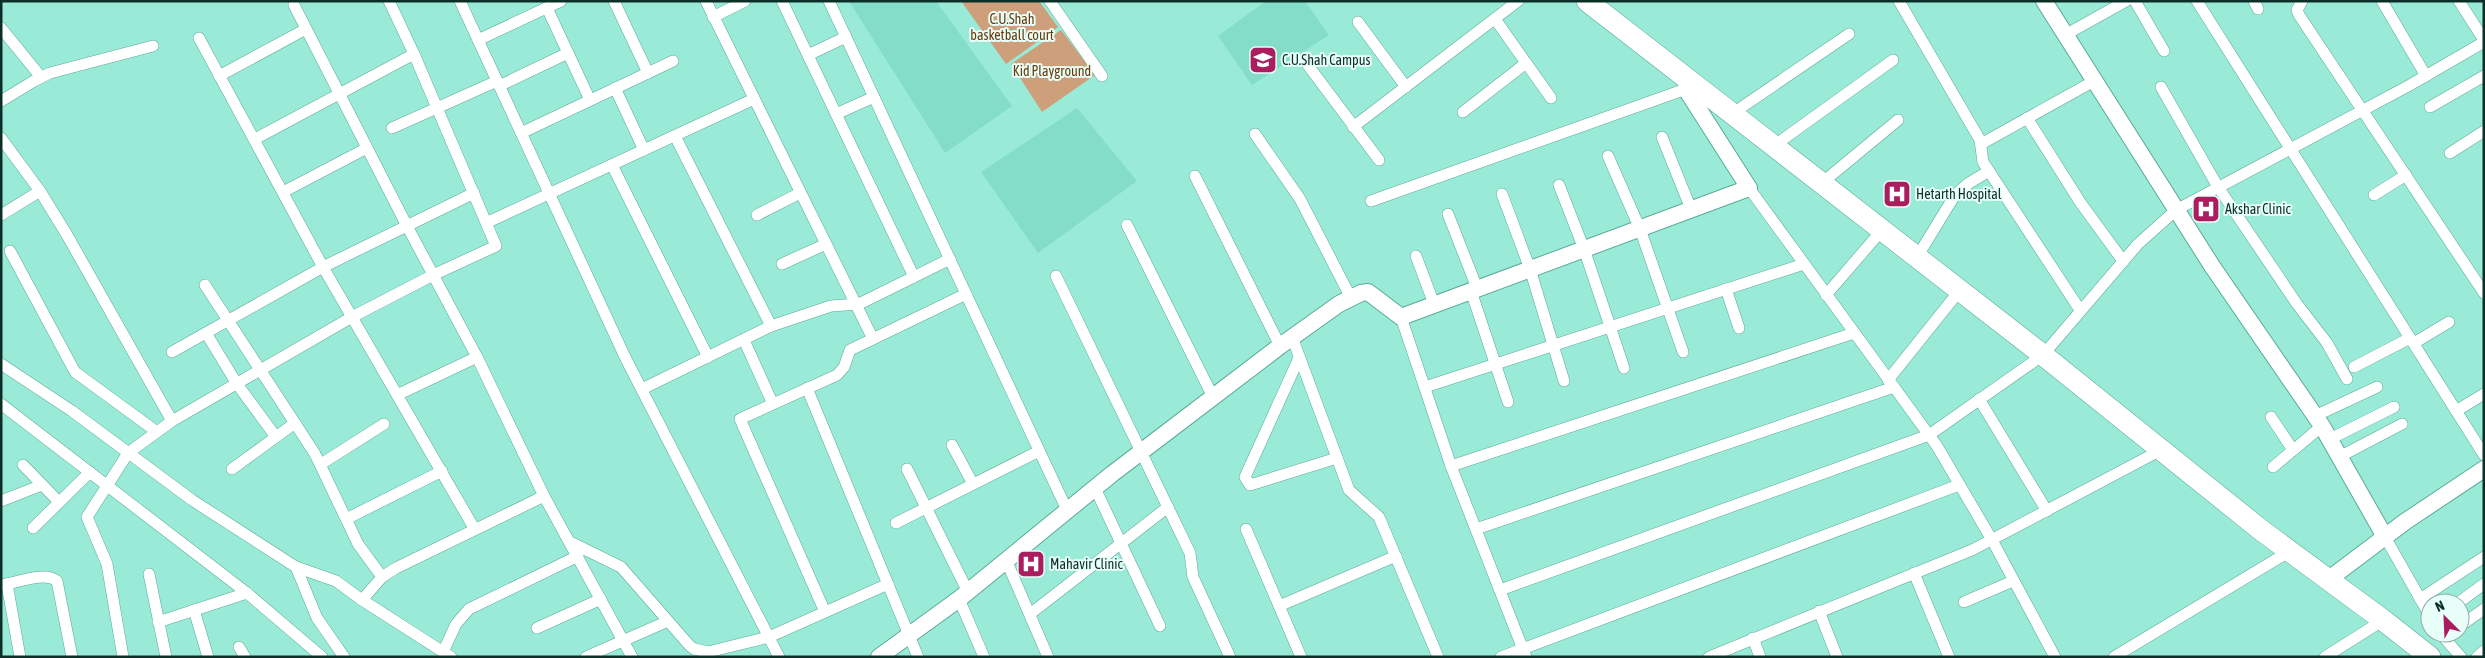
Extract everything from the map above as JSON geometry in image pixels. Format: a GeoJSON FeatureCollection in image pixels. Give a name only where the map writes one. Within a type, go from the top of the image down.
{"type":"FeatureCollection","features":[{"type":"Feature","properties":{"kind":"highway"},"geometry":{"type":"LineString","coordinates":[[1587,1],[1690,86],[1882,230],[1919,253],[2387,617],[2430,657]]}},
{"type":"Feature","properties":{"kind":"highway"},"geometry":{"type":"LineString","coordinates":[[1606,1],[1829,177],[1960,290],[2045,351],[2161,450],[2290,551],[2333,576]]}},
{"type":"Feature","properties":{"kind":"highway"},"geometry":{"type":"LineString","coordinates":[[2387,617],[2420,630]]}},
{"type":"Feature","properties":{"kind":"street"},"geometry":{"type":"LineString","coordinates":[[123,657],[107,564],[87,517],[128,453],[172,421],[352,317],[433,275],[496,246],[488,222],[389,1]]}},
{"type":"Feature","properties":{"kind":"street"},"geometry":{"type":"LineString","coordinates":[[460,1],[549,195],[642,389],[779,657]]}},
{"type":"Feature","properties":{"kind":"street"},"geometry":{"type":"LineString","coordinates":[[478,40],[561,1]]}},
{"type":"Feature","properties":{"kind":"street"},"geometry":{"type":"LineString","coordinates":[[614,1],[648,73]]}},
{"type":"Feature","properties":{"kind":"street"},"geometry":{"type":"LineString","coordinates":[[706,1],[872,339]]}},
{"type":"Feature","properties":{"kind":"street"},"geometry":{"type":"LineString","coordinates":[[713,17],[745,1]]}},
{"type":"Feature","properties":{"kind":"street"},"geometry":{"type":"LineString","coordinates":[[782,1],[914,277]]}},
{"type":"Feature","properties":{"kind":"street"},"geometry":{"type":"LineString","coordinates":[[829,1],[1067,510]]}},
{"type":"Feature","properties":{"kind":"street"},"geometry":{"type":"LineString","coordinates":[[1050,1],[1102,76]]}},
{"type":"Feature","properties":{"kind":"street"},"geometry":{"type":"LineString","coordinates":[[1353,127],[1518,1]]}},
{"type":"Feature","properties":{"kind":"street"},"geometry":{"type":"LineString","coordinates":[[1898,1],[1981,144],[1981,158],[2080,310]]}},
{"type":"Feature","properties":{"kind":"street"},"geometry":{"type":"LineString","coordinates":[[2044,1],[2212,266],[2322,427],[2339,457],[2390,534],[2420,599]]}},
{"type":"Feature","properties":{"kind":"street"},"geometry":{"type":"LineString","coordinates":[[2065,35],[2126,1]]}},
{"type":"Feature","properties":{"kind":"street"},"geometry":{"type":"LineString","coordinates":[[2135,1],[2164,51]]}},
{"type":"Feature","properties":{"kind":"street"},"geometry":{"type":"LineString","coordinates":[[2197,1],[2484,455]]}},
{"type":"Feature","properties":{"kind":"street"},"geometry":{"type":"LineString","coordinates":[[2302,1],[2297,10],[2299,15],[2484,293]]}},
{"type":"Feature","properties":{"kind":"street"},"geometry":{"type":"LineString","coordinates":[[2382,1],[2426,76]]}},
{"type":"Feature","properties":{"kind":"street"},"geometry":{"type":"LineString","coordinates":[[1500,590],[1929,435],[2045,351],[2138,244],[2176,210],[2426,76],[2484,41],[2459,1]]}},
{"type":"Feature","properties":{"kind":"street"},"geometry":{"type":"LineString","coordinates":[[294,5],[407,226],[478,357],[544,496],[632,657]]}},
{"type":"Feature","properties":{"kind":"street"},"geometry":{"type":"LineString","coordinates":[[547,8],[590,100]]}},
{"type":"Feature","properties":{"kind":"street"},"geometry":{"type":"LineString","coordinates":[[1495,19],[1551,98]]}},
{"type":"Feature","properties":{"kind":"street"},"geometry":{"type":"LineString","coordinates":[[1358,22],[1406,87]]}},
{"type":"Feature","properties":{"kind":"street"},"geometry":{"type":"LineString","coordinates":[[1,28],[40,77]]}},
{"type":"Feature","properties":{"kind":"street"},"geometry":{"type":"LineString","coordinates":[[219,76],[306,29]]}},
{"type":"Feature","properties":{"kind":"street"},"geometry":{"type":"LineString","coordinates":[[1742,107],[1849,34]]}},
{"type":"Feature","properties":{"kind":"street"},"geometry":{"type":"LineString","coordinates":[[808,55],[846,37]]}},
{"type":"Feature","properties":{"kind":"street"},"geometry":{"type":"LineString","coordinates":[[199,38],[323,267],[474,528]]}},
{"type":"Feature","properties":{"kind":"street"},"geometry":{"type":"LineString","coordinates":[[1,101],[40,77],[153,46]]}},
{"type":"Feature","properties":{"kind":"street"},"geometry":{"type":"LineString","coordinates":[[255,139],[414,54]]}},
{"type":"Feature","properties":{"kind":"street"},"geometry":{"type":"LineString","coordinates":[[392,128],[568,54]]}},
{"type":"Feature","properties":{"kind":"street"},"geometry":{"type":"LineString","coordinates":[[1304,60],[1379,160]]}},
{"type":"Feature","properties":{"kind":"street"},"geometry":{"type":"LineString","coordinates":[[1782,140],[1893,60]]}},
{"type":"Feature","properties":{"kind":"street"},"geometry":{"type":"LineString","coordinates":[[521,132],[673,61]]}},
{"type":"Feature","properties":{"kind":"street"},"geometry":{"type":"LineString","coordinates":[[1463,112],[1526,63]]}},
{"type":"Feature","properties":{"kind":"street"},"geometry":{"type":"LineString","coordinates":[[2430,108],[2484,76]]}},
{"type":"Feature","properties":{"kind":"street"},"geometry":{"type":"LineString","coordinates":[[1981,144],[2094,81]]}},
{"type":"Feature","properties":{"kind":"street"},"geometry":{"type":"LineString","coordinates":[[1371,201],[1690,86],[1749,188],[1929,435],[1992,540],[2055,657]]}},
{"type":"Feature","properties":{"kind":"street"},"geometry":{"type":"LineString","coordinates":[[2161,87],[2218,187],[2296,304],[2327,342],[2347,379]]}},
{"type":"Feature","properties":{"kind":"street"},"geometry":{"type":"LineString","coordinates":[[615,88],[644,150]]}},
{"type":"Feature","properties":{"kind":"street"},"geometry":{"type":"LineString","coordinates":[[836,114],[874,97]]}},
{"type":"Feature","properties":{"kind":"street"},"geometry":{"type":"LineString","coordinates":[[488,222],[754,99]]}},
{"type":"Feature","properties":{"kind":"street"},"geometry":{"type":"LineString","coordinates":[[2027,118],[2080,202],[2123,261]]}},
{"type":"Feature","properties":{"kind":"street"},"geometry":{"type":"LineString","coordinates":[[1829,177],[1898,120]]}},
{"type":"Feature","properties":{"kind":"street"},"geometry":{"type":"LineString","coordinates":[[2450,153],[2484,131]]}},
{"type":"Feature","properties":{"kind":"street"},"geometry":{"type":"LineString","coordinates":[[1254,134],[1300,199],[1350,298]]}},
{"type":"Feature","properties":{"kind":"street"},"geometry":{"type":"LineString","coordinates":[[675,136],[771,326]]}},
{"type":"Feature","properties":{"kind":"street"},"geometry":{"type":"LineString","coordinates":[[1662,137],[1691,209]]}},
{"type":"Feature","properties":{"kind":"street"},"geometry":{"type":"LineString","coordinates":[[1,138],[40,191],[172,421]]}},
{"type":"Feature","properties":{"kind":"street"},"geometry":{"type":"LineString","coordinates":[[283,192],[367,148]]}},
{"type":"Feature","properties":{"kind":"street"},"geometry":{"type":"LineString","coordinates":[[1608,156],[1640,229],[1683,352]]}},
{"type":"Feature","properties":{"kind":"street"},"geometry":{"type":"LineString","coordinates":[[612,166],[708,357]]}},
{"type":"Feature","properties":{"kind":"street"},"geometry":{"type":"LineString","coordinates":[[1919,253],[1955,195],[1969,183],[1989,171]]}},
{"type":"Feature","properties":{"kind":"street"},"geometry":{"type":"LineString","coordinates":[[1195,176],[1286,342],[1299,358],[1352,494],[1379,517],[1438,657]]}},
{"type":"Feature","properties":{"kind":"street"},"geometry":{"type":"LineString","coordinates":[[2374,195],[2406,176]]}},
{"type":"Feature","properties":{"kind":"street"},"geometry":{"type":"LineString","coordinates":[[1559,185],[1584,249],[1624,368]]}},
{"type":"Feature","properties":{"kind":"street"},"geometry":{"type":"LineString","coordinates":[[1401,317],[1749,188]]}},
{"type":"Feature","properties":{"kind":"street"},"geometry":{"type":"LineString","coordinates":[[1,216],[40,191]]}},
{"type":"Feature","properties":{"kind":"street"},"geometry":{"type":"LineString","coordinates":[[757,214],[800,192]]}},
{"type":"Feature","properties":{"kind":"street"},"geometry":{"type":"LineString","coordinates":[[172,352],[323,267],[474,193]]}},
{"type":"Feature","properties":{"kind":"street"},"geometry":{"type":"LineString","coordinates":[[1502,194],[1530,269],[1564,381]]}},
{"type":"Feature","properties":{"kind":"street"},"geometry":{"type":"LineString","coordinates":[[1448,214],[1474,290],[1508,402]]}},
{"type":"Feature","properties":{"kind":"street"},"geometry":{"type":"LineString","coordinates":[[1127,225],[1213,397]]}},
{"type":"Feature","properties":{"kind":"street"},"geometry":{"type":"LineString","coordinates":[[1826,295],[1882,230]]}},
{"type":"Feature","properties":{"kind":"street"},"geometry":{"type":"LineString","coordinates":[[782,264],[826,244]]}},
{"type":"Feature","properties":{"kind":"street"},"geometry":{"type":"LineString","coordinates":[[10,251],[75,372],[157,432]]}},
{"type":"Feature","properties":{"kind":"street"},"geometry":{"type":"LineString","coordinates":[[1416,256],[1434,304]]}},
{"type":"Feature","properties":{"kind":"street"},"geometry":{"type":"LineString","coordinates":[[642,389],[771,326],[824,308],[856,304],[950,259]]}},
{"type":"Feature","properties":{"kind":"street"},"geometry":{"type":"LineString","coordinates":[[1425,387],[1804,264]]}},
{"type":"Feature","properties":{"kind":"street"},"geometry":{"type":"LineString","coordinates":[[1056,276],[1190,554],[1193,577],[1230,657]]}},
{"type":"Feature","properties":{"kind":"street"},"geometry":{"type":"LineString","coordinates":[[205,285],[321,464],[358,544],[382,577]]}},
{"type":"Feature","properties":{"kind":"street"},"geometry":{"type":"LineString","coordinates":[[1726,289],[1739,328]]}},
{"type":"Feature","properties":{"kind":"street"},"geometry":{"type":"LineString","coordinates":[[1476,530],[1891,384],[1960,290]]}},
{"type":"Feature","properties":{"kind":"street"},"geometry":{"type":"LineString","coordinates":[[879,657],[963,595],[1140,452],[1286,342],[1350,298],[1368,292],[1401,317],[1451,466],[1525,652]]}},
{"type":"Feature","properties":{"kind":"street"},"geometry":{"type":"LineString","coordinates":[[824,612],[740,422],[742,416],[837,375],[844,367],[850,350],[966,294]]}},
{"type":"Feature","properties":{"kind":"street"},"geometry":{"type":"LineString","coordinates":[[2354,367],[2449,322]]}},
{"type":"Feature","properties":{"kind":"street"},"geometry":{"type":"LineString","coordinates":[[206,332],[237,384],[276,437]]}},
{"type":"Feature","properties":{"kind":"street"},"geometry":{"type":"LineString","coordinates":[[1451,466],[1854,333]]}},
{"type":"Feature","properties":{"kind":"street"},"geometry":{"type":"LineString","coordinates":[[744,340],[772,402]]}},
{"type":"Feature","properties":{"kind":"street"},"geometry":{"type":"LineString","coordinates":[[397,394],[478,357]]}},
{"type":"Feature","properties":{"kind":"street"},"geometry":{"type":"LineString","coordinates":[[1299,358],[1245,477],[1246,480],[1250,485],[1337,458]]}},
{"type":"Feature","properties":{"kind":"street"},"geometry":{"type":"LineString","coordinates":[[1,364],[72,411],[192,500],[296,568],[336,581],[439,653],[456,624],[469,609],[578,556]]}},
{"type":"Feature","properties":{"kind":"street"},"geometry":{"type":"LineString","coordinates":[[2272,467],[2322,427],[2377,387]]}},
{"type":"Feature","properties":{"kind":"street"},"geometry":{"type":"LineString","coordinates":[[807,388],[918,657]]}},
{"type":"Feature","properties":{"kind":"street"},"geometry":{"type":"LineString","coordinates":[[2456,411],[2484,394]]}},
{"type":"Feature","properties":{"kind":"street"},"geometry":{"type":"LineString","coordinates":[[1979,400],[2046,511]]}},
{"type":"Feature","properties":{"kind":"street"},"geometry":{"type":"LineString","coordinates":[[1,404],[247,593],[322,657]]}},
{"type":"Feature","properties":{"kind":"street"},"geometry":{"type":"LineString","coordinates":[[2322,427],[2394,407]]}},
{"type":"Feature","properties":{"kind":"street"},"geometry":{"type":"LineString","coordinates":[[2271,417],[2293,450]]}},
{"type":"Feature","properties":{"kind":"street"},"geometry":{"type":"LineString","coordinates":[[232,468],[295,423]]}},
{"type":"Feature","properties":{"kind":"street"},"geometry":{"type":"LineString","coordinates":[[321,464],[384,424]]}},
{"type":"Feature","properties":{"kind":"street"},"geometry":{"type":"LineString","coordinates":[[2339,457],[2402,424]]}},
{"type":"Feature","properties":{"kind":"street"},"geometry":{"type":"LineString","coordinates":[[952,445],[972,484]]}},
{"type":"Feature","properties":{"kind":"street"},"geometry":{"type":"LineString","coordinates":[[1709,657],[1721,654],[1753,638],[1992,540],[2161,450]]}},
{"type":"Feature","properties":{"kind":"street"},"geometry":{"type":"LineString","coordinates":[[896,523],[1039,451]]}},
{"type":"Feature","properties":{"kind":"street"},"geometry":{"type":"LineString","coordinates":[[23,465],[59,502]]}},
{"type":"Feature","properties":{"kind":"street"},"geometry":{"type":"LineString","coordinates":[[907,469],[926,507],[963,595],[984,657]]}},
{"type":"Feature","properties":{"kind":"street"},"geometry":{"type":"LineString","coordinates":[[2333,576],[2406,521],[2484,469]]}},
{"type":"Feature","properties":{"kind":"street"},"geometry":{"type":"LineString","coordinates":[[346,519],[442,471]]}},
{"type":"Feature","properties":{"kind":"street"},"geometry":{"type":"LineString","coordinates":[[33,528],[90,472]]}},
{"type":"Feature","properties":{"kind":"street"},"geometry":{"type":"LineString","coordinates":[[2390,534],[2415,523],[2484,479]]}},
{"type":"Feature","properties":{"kind":"street"},"geometry":{"type":"LineString","coordinates":[[1,501],[42,485]]}},
{"type":"Feature","properties":{"kind":"street"},"geometry":{"type":"LineString","coordinates":[[1501,657],[1525,652],[1959,485]]}},
{"type":"Feature","properties":{"kind":"street"},"geometry":{"type":"LineString","coordinates":[[1095,488],[1160,626]]}},
{"type":"Feature","properties":{"kind":"street"},"geometry":{"type":"LineString","coordinates":[[362,600],[382,577],[396,568],[474,528],[544,496]]}},
{"type":"Feature","properties":{"kind":"street"},"geometry":{"type":"LineString","coordinates":[[1030,614],[1168,507]]}},
{"type":"Feature","properties":{"kind":"street"},"geometry":{"type":"LineString","coordinates":[[1246,529],[1301,657]]}},
{"type":"Feature","properties":{"kind":"street"},"geometry":{"type":"LineString","coordinates":[[570,542],[621,567],[689,645],[700,652],[712,651],[769,637],[888,584]]}},
{"type":"Feature","properties":{"kind":"street"},"geometry":{"type":"LineString","coordinates":[[2120,655],[2290,551]]}},
{"type":"Feature","properties":{"kind":"street"},"geometry":{"type":"LineString","coordinates":[[1279,606],[1396,556]]}},
{"type":"Feature","properties":{"kind":"street"},"geometry":{"type":"LineString","coordinates":[[2429,593],[2484,557]]}},
{"type":"Feature","properties":{"kind":"street"},"geometry":{"type":"LineString","coordinates":[[1006,560],[1048,657]]}},
{"type":"Feature","properties":{"kind":"street"},"geometry":{"type":"LineString","coordinates":[[296,568],[317,618],[344,657]]}},
{"type":"Feature","properties":{"kind":"street"},"geometry":{"type":"LineString","coordinates":[[1914,573],[1949,657]]}},
{"type":"Feature","properties":{"kind":"street"},"geometry":{"type":"LineString","coordinates":[[149,574],[166,657]]}},
{"type":"Feature","properties":{"kind":"street"},"geometry":{"type":"LineString","coordinates":[[20,657],[4,584],[44,577],[52,578],[57,582],[72,657]]}},
{"type":"Feature","properties":{"kind":"street"},"geometry":{"type":"LineString","coordinates":[[1964,602],[2013,581]]}},
{"type":"Feature","properties":{"kind":"street"},"geometry":{"type":"LineString","coordinates":[[2470,594],[2484,584]]}},
{"type":"Feature","properties":{"kind":"street"},"geometry":{"type":"LineString","coordinates":[[158,622],[247,593]]}},
{"type":"Feature","properties":{"kind":"street"},"geometry":{"type":"LineString","coordinates":[[537,628],[601,599]]}},
{"type":"Feature","properties":{"kind":"street"},"geometry":{"type":"LineString","coordinates":[[2470,619],[2484,609]]}},
{"type":"Feature","properties":{"kind":"street"},"geometry":{"type":"LineString","coordinates":[[194,610],[208,657]]}},
{"type":"Feature","properties":{"kind":"street"},"geometry":{"type":"LineString","coordinates":[[1819,611],[1837,657]]}},
{"type":"Feature","properties":{"kind":"street"},"geometry":{"type":"LineString","coordinates":[[2324,657],[2387,617]]}},
{"type":"Feature","properties":{"kind":"street"},"geometry":{"type":"LineString","coordinates":[[586,657],[668,621]]}},
{"type":"Feature","properties":{"kind":"street"},"geometry":{"type":"LineString","coordinates":[[1753,638],[1760,657]]}},
{"type":"Feature","properties":{"kind":"street"},"geometry":{"type":"LineString","coordinates":[[2447,643],[2461,657]]}},
{"type":"Feature","properties":{"kind":"street"},"geometry":{"type":"LineString","coordinates":[[2476,657],[2484,651]]}},
{"type":"Feature","properties":{"kind":"shaded area"},"geometry":{"type":"Polygon","coordinates":[[[849,1],[936,1],[1012,106],[945,153],[849,1]]]}},
{"type":"Feature","properties":{"kind":"shaded area","name":"C.U.Shah Campus"},"geometry":{"type":"Polygon","coordinates":[[[1266,1],[1305,1],[1329,35],[1252,85],[1218,36],[1266,1]]]}},
{"type":"Feature","properties":{"kind":"shaded area"},"geometry":{"type":"Polygon","coordinates":[[[1077,108],[1137,181],[1038,253],[981,172],[1077,108]]]}},
{"type":"Feature","properties":{"kind":"green space","name":"C.U.Shah basketball court"},"geometry":{"type":"Polygon","coordinates":[[[961,1],[1039,1],[1058,27],[1006,64],[961,1]]]}},
{"type":"Feature","properties":{"kind":"green space","name":"Kid Playground"},"geometry":{"type":"Polygon","coordinates":[[[1061,30],[1095,75],[1042,112],[1011,64],[1061,30]]]}},
{"type":"Feature","properties":{"kind":"place","name":"C.U.Shah Campus"},"geometry":{"type":"Point","coordinates":[1263,60]}},
{"type":"Feature","properties":{"kind":"place","name":"Hetarth Hospital"},"geometry":{"type":"Point","coordinates":[1897,194]}},
{"type":"Feature","properties":{"kind":"place","name":"Akshar Clinic"},"geometry":{"type":"Point","coordinates":[2206,209]}},
{"type":"Feature","properties":{"kind":"place","name":"Mahavir Clinic"},"geometry":{"type":"Point","coordinates":[1031,564]}}]}
